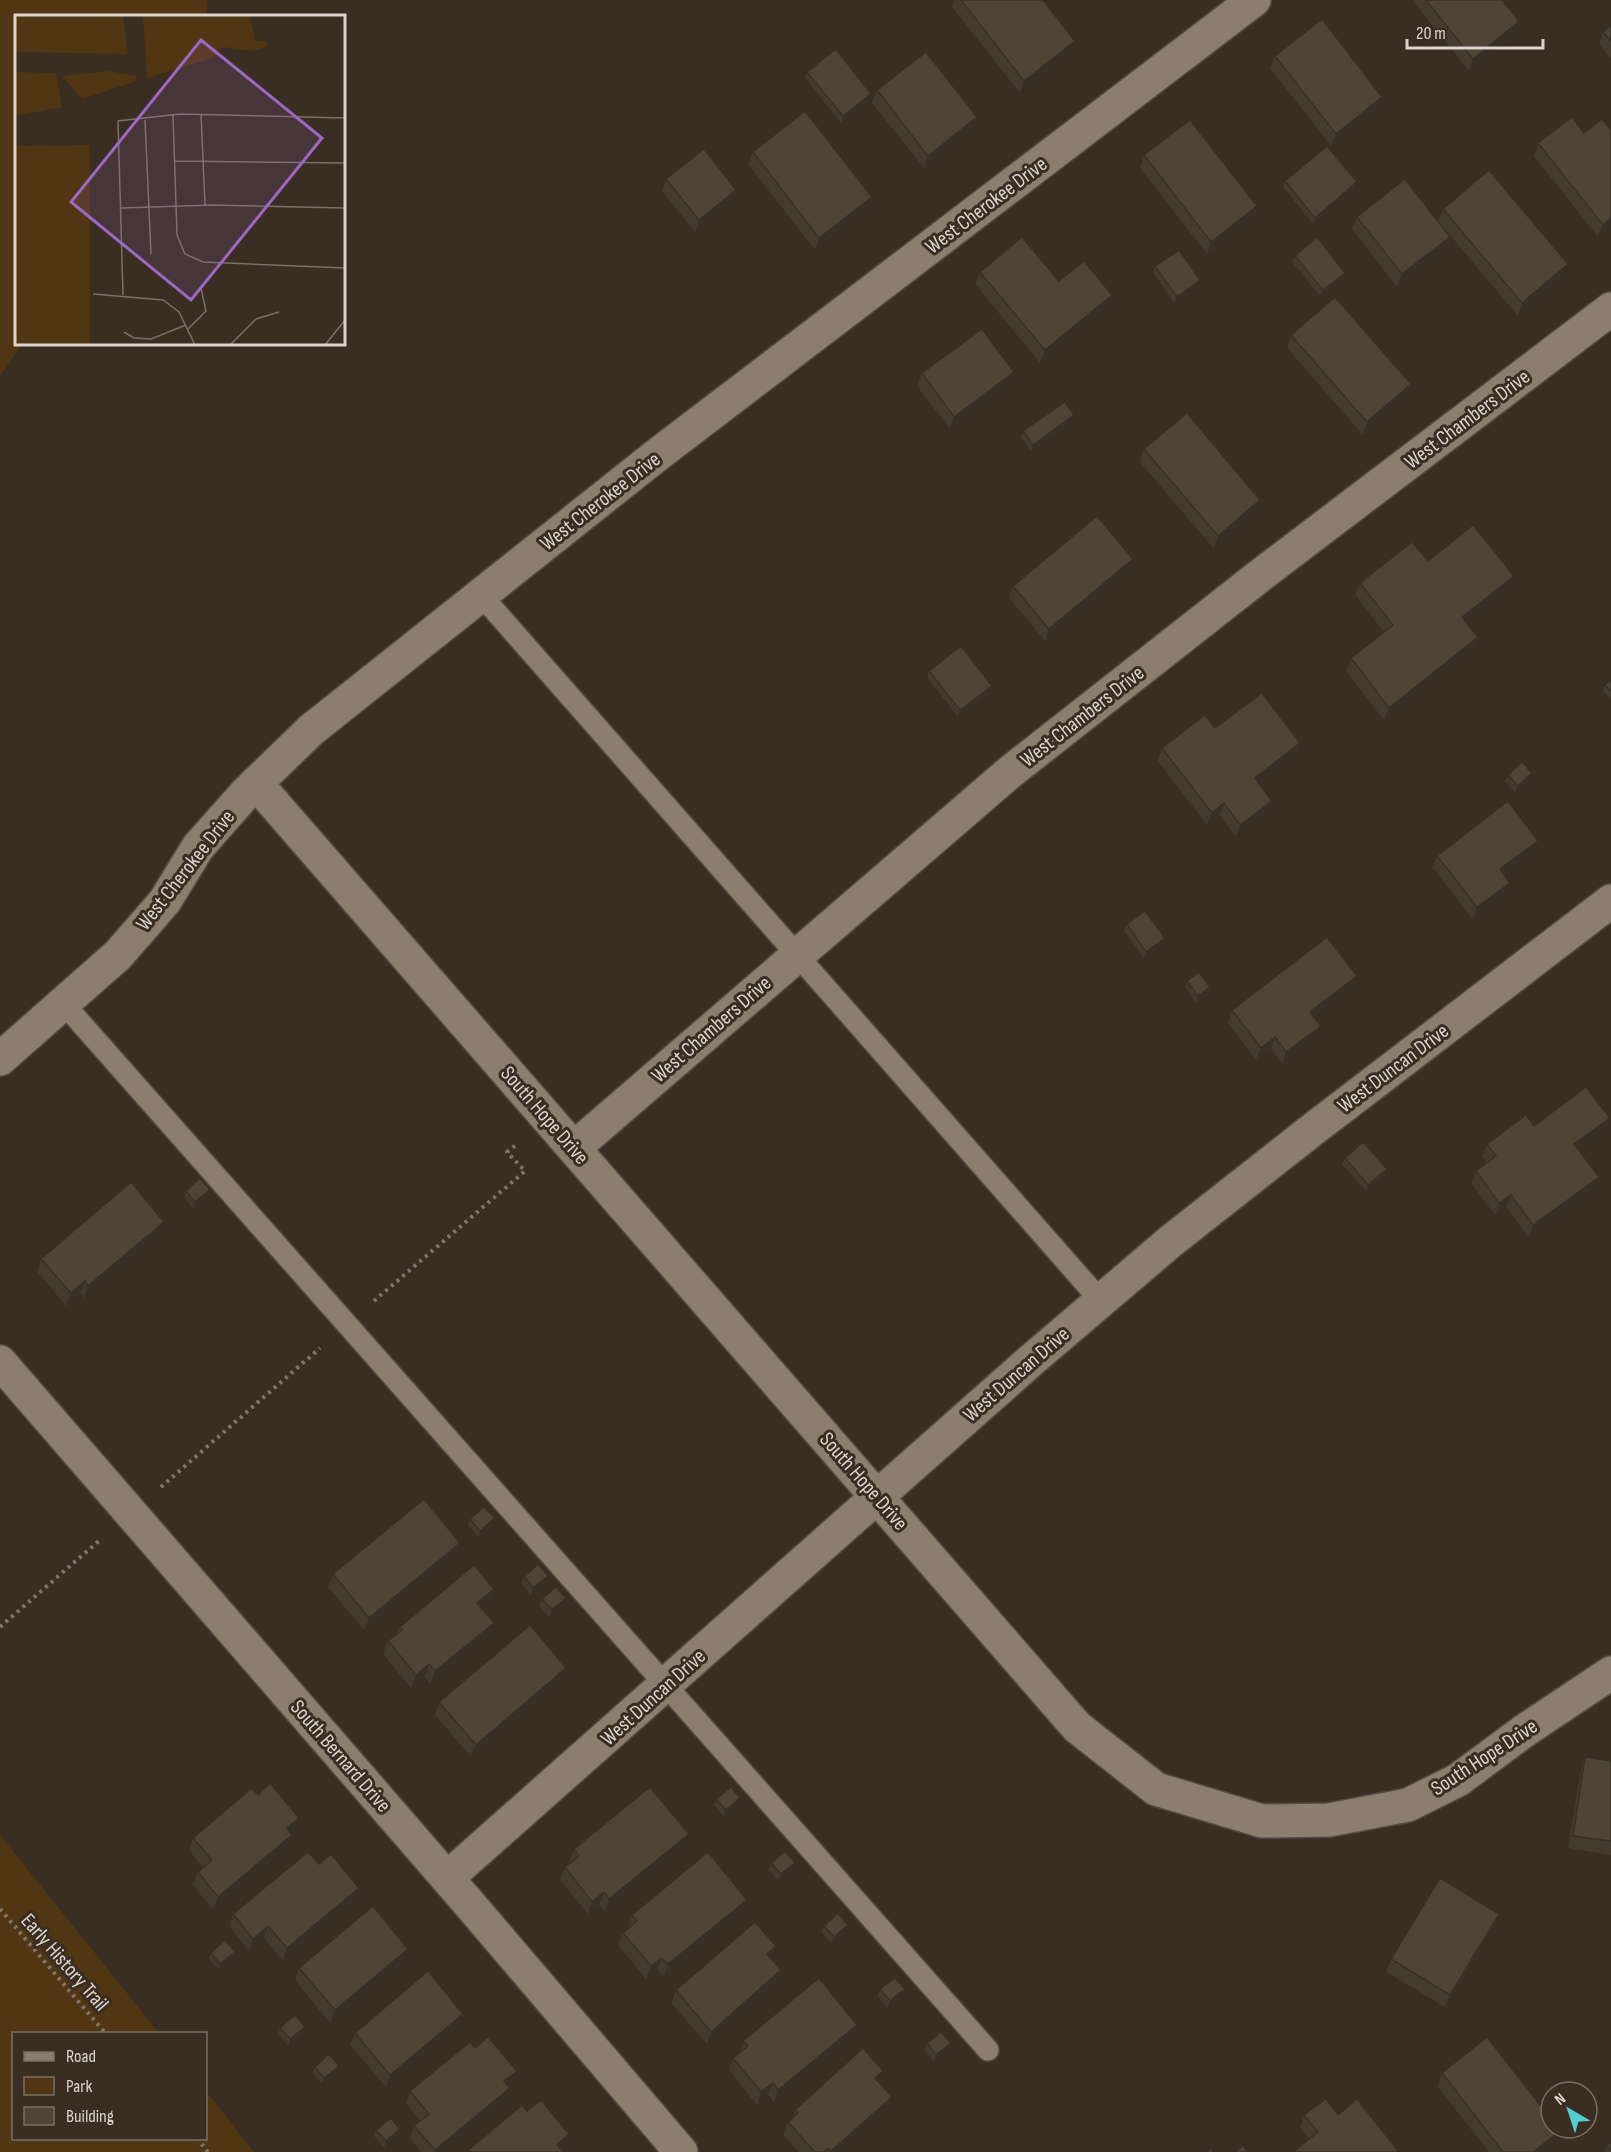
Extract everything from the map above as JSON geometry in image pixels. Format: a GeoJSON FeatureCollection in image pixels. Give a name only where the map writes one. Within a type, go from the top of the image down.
{"type":"FeatureCollection","features":[{"type":"Feature","properties":{"kind":"street","name":"West Cherokee Drive"},"geometry":{"type":"LineString","coordinates":[[0,1059],[118,955],[165,901],[198,847],[256,783],[311,730],[657,455],[1254,0]]}},
{"type":"Feature","properties":{"kind":"street","name":"West Chambers Drive"},"geometry":{"type":"LineString","coordinates":[[574,1148],[1010,772],[1262,574],[1611,309]]}},
{"type":"Feature","properties":{"kind":"street","name":"South Hope Drive"},"geometry":{"type":"LineString","coordinates":[[256,783],[1077,1727],[1156,1789],[1262,1821],[1329,1820],[1408,1805],[1458,1780],[1524,1731],[1611,1673]]}},
{"type":"Feature","properties":{"kind":"street","name":"West Duncan Drive"},"geometry":{"type":"LineString","coordinates":[[447,1878],[1028,1364],[1171,1241],[1611,901]]}},
{"type":"Feature","properties":{"kind":"street","name":"South Bernard Drive"},"geometry":{"type":"LineString","coordinates":[[0,1362],[681,2152]]}},
{"type":"Feature","properties":{"kind":"lane"},"geometry":{"type":"LineString","coordinates":[[481,595],[1101,1301]]}},
{"type":"Feature","properties":{"kind":"lane"},"geometry":{"type":"LineString","coordinates":[[64,1004],[988,2050]]}},
{"type":"Feature","properties":{"kind":"path"},"geometry":{"type":"LineString","coordinates":[[374,1301],[525,1172],[507,1152],[548,1118]]}},
{"type":"Feature","properties":{"kind":"path"},"geometry":{"type":"LineString","coordinates":[[160,1487],[324,1344]]}},
{"type":"Feature","properties":{"kind":"path"},"geometry":{"type":"LineString","coordinates":[[0,1627],[102,1538]]}},
{"type":"Feature","properties":{"kind":"path","name":"Early History Trail"},"geometry":{"type":"LineString","coordinates":[[0,1909],[104,2032]]}},
{"type":"Feature","properties":{"kind":"path"},"geometry":{"type":"LineString","coordinates":[[197,2140],[208,2152]]}},
{"type":"Feature","properties":{"kind":"green space"},"geometry":{"type":"Polygon","coordinates":[[[0,0],[208,0],[206,15],[15,15],[15,345],[21,345],[0,376],[0,0]]]}},
{"type":"Feature","properties":{"kind":"green space"},"geometry":{"type":"Polygon","coordinates":[[[0,1835],[158,2032],[12,2032],[12,2140],[207,2140],[207,2092],[254,2152],[0,2152],[0,1835]]]}},
{"type":"Feature","properties":{"kind":"building"},"geometry":{"type":"Polygon","coordinates":[[[961,0],[1043,0],[1075,41],[1024,81],[961,0]]]}},
{"type":"Feature","properties":{"kind":"building"},"geometry":{"type":"Polygon","coordinates":[[[1426,0],[1502,0],[1519,21],[1473,59],[1426,0]]]}},
{"type":"Feature","properties":{"kind":"building"},"geometry":{"type":"Polygon","coordinates":[[[1322,19],[1382,97],[1336,134],[1275,56],[1322,19]]]}},
{"type":"Feature","properties":{"kind":"building"},"geometry":{"type":"Polygon","coordinates":[[[1611,25],[1611,41],[1603,32],[1611,25]]]}},
{"type":"Feature","properties":{"kind":"building"},"geometry":{"type":"Polygon","coordinates":[[[836,49],[871,94],[843,116],[807,72],[836,49]]]}},
{"type":"Feature","properties":{"kind":"building"},"geometry":{"type":"Polygon","coordinates":[[[926,52],[977,117],[928,156],[877,90],[926,52]]]}},
{"type":"Feature","properties":{"kind":"building"},"geometry":{"type":"Polygon","coordinates":[[[805,111],[872,197],[819,238],[753,152],[805,111]]]}},
{"type":"Feature","properties":{"kind":"building"},"geometry":{"type":"Polygon","coordinates":[[[1572,117],[1584,133],[1602,119],[1611,130],[1611,218],[1603,225],[1538,143],[1572,117]]]}},
{"type":"Feature","properties":{"kind":"building"},"geometry":{"type":"Polygon","coordinates":[[[1190,120],[1257,206],[1211,242],[1144,155],[1190,120]]]}},
{"type":"Feature","properties":{"kind":"building"},"geometry":{"type":"Polygon","coordinates":[[[1327,146],[1357,182],[1315,218],[1285,181],[1327,146]]]}},
{"type":"Feature","properties":{"kind":"building"},"geometry":{"type":"Polygon","coordinates":[[[704,149],[736,190],[699,220],[666,179],[704,149]]]}},
{"type":"Feature","properties":{"kind":"building"},"geometry":{"type":"Polygon","coordinates":[[[1489,170],[1568,264],[1522,303],[1443,209],[1489,170]]]}},
{"type":"Feature","properties":{"kind":"building"},"geometry":{"type":"Polygon","coordinates":[[[1405,179],[1450,237],[1402,274],[1357,217],[1405,179]]]}},
{"type":"Feature","properties":{"kind":"building"},"geometry":{"type":"Polygon","coordinates":[[[1022,237],[1059,281],[1084,261],[1112,295],[1045,350],[980,272],[1022,237]]]}},
{"type":"Feature","properties":{"kind":"building"},"geometry":{"type":"Polygon","coordinates":[[[1317,237],[1345,273],[1323,290],[1295,256],[1317,237]]]}},
{"type":"Feature","properties":{"kind":"building"},"geometry":{"type":"Polygon","coordinates":[[[1179,250],[1200,280],[1177,297],[1155,266],[1179,250]]]}},
{"type":"Feature","properties":{"kind":"building"},"geometry":{"type":"Polygon","coordinates":[[[1335,297],[1411,384],[1367,422],[1291,335],[1335,297]]]}},
{"type":"Feature","properties":{"kind":"building"},"geometry":{"type":"Polygon","coordinates":[[[982,329],[1014,372],[954,417],[922,373],[982,329]]]}},
{"type":"Feature","properties":{"kind":"building"},"geometry":{"type":"Polygon","coordinates":[[[1065,402],[1074,415],[1033,445],[1023,431],[1065,402]]]}},
{"type":"Feature","properties":{"kind":"building"},"geometry":{"type":"Polygon","coordinates":[[[1187,413],[1260,500],[1218,536],[1144,449],[1187,413]]]}},
{"type":"Feature","properties":{"kind":"building"},"geometry":{"type":"Polygon","coordinates":[[[1097,516],[1133,559],[1049,629],[1013,586],[1097,516]]]}},
{"type":"Feature","properties":{"kind":"building"},"geometry":{"type":"Polygon","coordinates":[[[1473,525],[1514,576],[1462,617],[1478,637],[1389,708],[1351,658],[1393,625],[1360,583],[1412,542],[1428,561],[1473,525]]]}},
{"type":"Feature","properties":{"kind":"building"},"geometry":{"type":"Polygon","coordinates":[[[961,646],[992,686],[960,710],[929,671],[961,646]]]}},
{"type":"Feature","properties":{"kind":"building"},"geometry":{"type":"Polygon","coordinates":[[[1611,680],[1611,691],[1605,685],[1611,680]]]}},
{"type":"Feature","properties":{"kind":"building"},"geometry":{"type":"Polygon","coordinates":[[[1262,693],[1300,743],[1255,778],[1272,801],[1240,825],[1224,803],[1212,813],[1162,748],[1205,715],[1215,728],[1262,693]]]}},
{"type":"Feature","properties":{"kind":"building"},"geometry":{"type":"Polygon","coordinates":[[[1522,762],[1532,773],[1518,786],[1508,775],[1522,762]]]}},
{"type":"Feature","properties":{"kind":"building"},"geometry":{"type":"Polygon","coordinates":[[[1508,801],[1538,841],[1500,869],[1510,883],[1477,907],[1437,856],[1508,801]]]}},
{"type":"Feature","properties":{"kind":"building"},"geometry":{"type":"Polygon","coordinates":[[[1145,911],[1165,938],[1146,952],[1127,924],[1145,911]]]}},
{"type":"Feature","properties":{"kind":"building"},"geometry":{"type":"Polygon","coordinates":[[[1327,937],[1357,976],[1310,1012],[1321,1026],[1286,1052],[1275,1037],[1261,1048],[1232,1010],[1327,937]]]}},
{"type":"Feature","properties":{"kind":"building"},"geometry":{"type":"Polygon","coordinates":[[[1199,972],[1210,987],[1198,996],[1187,981],[1199,972]]]}},
{"type":"Feature","properties":{"kind":"building"},"geometry":{"type":"Polygon","coordinates":[[[1586,1087],[1610,1118],[1574,1144],[1599,1177],[1533,1225],[1511,1195],[1499,1203],[1476,1171],[1496,1156],[1487,1144],[1526,1115],[1534,1126],[1586,1087]]]}},
{"type":"Feature","properties":{"kind":"building"},"geometry":{"type":"Polygon","coordinates":[[[1363,1142],[1387,1169],[1368,1185],[1345,1158],[1363,1142]]]}},
{"type":"Feature","properties":{"kind":"building"},"geometry":{"type":"Polygon","coordinates":[[[200,1178],[210,1190],[195,1202],[186,1191],[200,1178]]]}},
{"type":"Feature","properties":{"kind":"building"},"geometry":{"type":"Polygon","coordinates":[[[131,1182],[164,1222],[88,1286],[85,1281],[71,1293],[41,1259],[131,1182]]]}},
{"type":"Feature","properties":{"kind":"building"},"geometry":{"type":"Polygon","coordinates":[[[424,1499],[460,1543],[369,1618],[333,1574],[424,1499]]]}},
{"type":"Feature","properties":{"kind":"building"},"geometry":{"type":"Polygon","coordinates":[[[484,1507],[495,1518],[480,1531],[470,1519],[484,1507]]]}},
{"type":"Feature","properties":{"kind":"building"},"geometry":{"type":"Polygon","coordinates":[[[538,1564],[548,1576],[533,1588],[524,1577],[538,1564]]]}},
{"type":"Feature","properties":{"kind":"building"},"geometry":{"type":"Polygon","coordinates":[[[474,1565],[494,1589],[477,1603],[494,1623],[435,1671],[429,1664],[416,1675],[388,1641],[402,1630],[400,1627],[474,1565]]]}},
{"type":"Feature","properties":{"kind":"building"},"geometry":{"type":"Polygon","coordinates":[[[556,1587],[566,1598],[552,1610],[542,1599],[556,1587]]]}},
{"type":"Feature","properties":{"kind":"building"},"geometry":{"type":"Polygon","coordinates":[[[530,1625],[566,1668],[476,1745],[439,1702],[530,1625]]]}},
{"type":"Feature","properties":{"kind":"building"},"geometry":{"type":"Polygon","coordinates":[[[1585,1757],[1611,1761],[1611,1841],[1573,1836],[1585,1757]]]}},
{"type":"Feature","properties":{"kind":"building"},"geometry":{"type":"Polygon","coordinates":[[[270,1783],[299,1818],[287,1828],[292,1835],[218,1897],[198,1872],[212,1860],[193,1838],[252,1788],[258,1795],[270,1783]]]}},
{"type":"Feature","properties":{"kind":"building"},"geometry":{"type":"Polygon","coordinates":[[[650,1787],[689,1834],[609,1899],[604,1892],[592,1902],[565,1867],[579,1856],[574,1849],[650,1787]]]}},
{"type":"Feature","properties":{"kind":"building"},"geometry":{"type":"Polygon","coordinates":[[[731,1787],[740,1798],[726,1810],[716,1799],[731,1787]]]}},
{"type":"Feature","properties":{"kind":"building"},"geometry":{"type":"Polygon","coordinates":[[[785,1851],[795,1863],[781,1874],[771,1863],[785,1851]]]}},
{"type":"Feature","properties":{"kind":"building"},"geometry":{"type":"Polygon","coordinates":[[[308,1852],[319,1864],[331,1854],[359,1888],[287,1948],[268,1926],[253,1939],[233,1914],[308,1852]]]}},
{"type":"Feature","properties":{"kind":"building"},"geometry":{"type":"Polygon","coordinates":[[[708,1852],[747,1900],[668,1964],[662,1958],[651,1966],[623,1933],[637,1921],[632,1915],[708,1852]]]}},
{"type":"Feature","properties":{"kind":"building"},"geometry":{"type":"Polygon","coordinates":[[[1440,1878],[1499,1914],[1450,1995],[1391,1959],[1440,1878]]]}},
{"type":"Feature","properties":{"kind":"building"},"geometry":{"type":"Polygon","coordinates":[[[373,1906],[408,1949],[335,2010],[299,1968],[373,1906]]]}},
{"type":"Feature","properties":{"kind":"building"},"geometry":{"type":"Polygon","coordinates":[[[838,1913],[848,1925],[834,1937],[824,1926],[838,1913]]]}},
{"type":"Feature","properties":{"kind":"building"},"geometry":{"type":"Polygon","coordinates":[[[755,1922],[776,1946],[767,1954],[781,1970],[711,2032],[676,1990],[755,1922]]]}},
{"type":"Feature","properties":{"kind":"building"},"geometry":{"type":"Polygon","coordinates":[[[225,1940],[235,1952],[220,1964],[211,1953],[225,1940]]]}},
{"type":"Feature","properties":{"kind":"building"},"geometry":{"type":"Polygon","coordinates":[[[428,1971],[463,2014],[390,2075],[355,2033],[428,1971]]]}},
{"type":"Feature","properties":{"kind":"building"},"geometry":{"type":"Polygon","coordinates":[[[819,1978],[857,2025],[778,2090],[773,2083],[761,2092],[733,2058],[748,2046],[743,2041],[819,1978]]]}},
{"type":"Feature","properties":{"kind":"building"},"geometry":{"type":"Polygon","coordinates":[[[895,1978],[905,1989],[890,2001],[880,1989],[895,1978]]]}},
{"type":"Feature","properties":{"kind":"building"},"geometry":{"type":"Polygon","coordinates":[[[295,2015],[305,2027],[290,2039],[280,2028],[295,2015]]]}},
{"type":"Feature","properties":{"kind":"building"},"geometry":{"type":"Polygon","coordinates":[[[941,2032],[951,2043],[936,2055],[927,2043],[941,2032]]]}},
{"type":"Feature","properties":{"kind":"building"},"geometry":{"type":"Polygon","coordinates":[[[488,2037],[517,2071],[504,2081],[510,2088],[435,2150],[414,2126],[429,2114],[410,2091],[470,2042],[475,2048],[488,2037]]]}},
{"type":"Feature","properties":{"kind":"building"},"geometry":{"type":"Polygon","coordinates":[[[1487,2037],[1539,2104],[1539,2140],[1548,2140],[1533,2152],[1503,2152],[1442,2073],[1487,2037]]]}},
{"type":"Feature","properties":{"kind":"building"},"geometry":{"type":"Polygon","coordinates":[[[863,2048],[883,2071],[875,2078],[892,2097],[831,2151],[828,2148],[824,2152],[815,2152],[788,2122],[798,2113],[795,2110],[863,2048]]]}},
{"type":"Feature","properties":{"kind":"building"},"geometry":{"type":"Polygon","coordinates":[[[329,2054],[339,2066],[324,2078],[315,2067],[329,2054]]]}},
{"type":"Feature","properties":{"kind":"building"},"geometry":{"type":"Polygon","coordinates":[[[1326,2099],[1338,2115],[1357,2099],[1399,2152],[1293,2152],[1318,2132],[1304,2115],[1326,2099]]]}},
{"type":"Feature","properties":{"kind":"building"},"geometry":{"type":"Polygon","coordinates":[[[541,2100],[569,2134],[557,2145],[562,2152],[466,2152],[522,2105],[527,2111],[541,2100]]]}},
{"type":"Feature","properties":{"kind":"building"},"geometry":{"type":"Polygon","coordinates":[[[391,2118],[400,2129],[386,2141],[376,2130],[391,2118]]]}},
{"type":"Feature","properties":{"kind":"building"},"geometry":{"type":"Polygon","coordinates":[[[1243,2145],[1248,2152],[1235,2152],[1243,2145]]]}}]}
